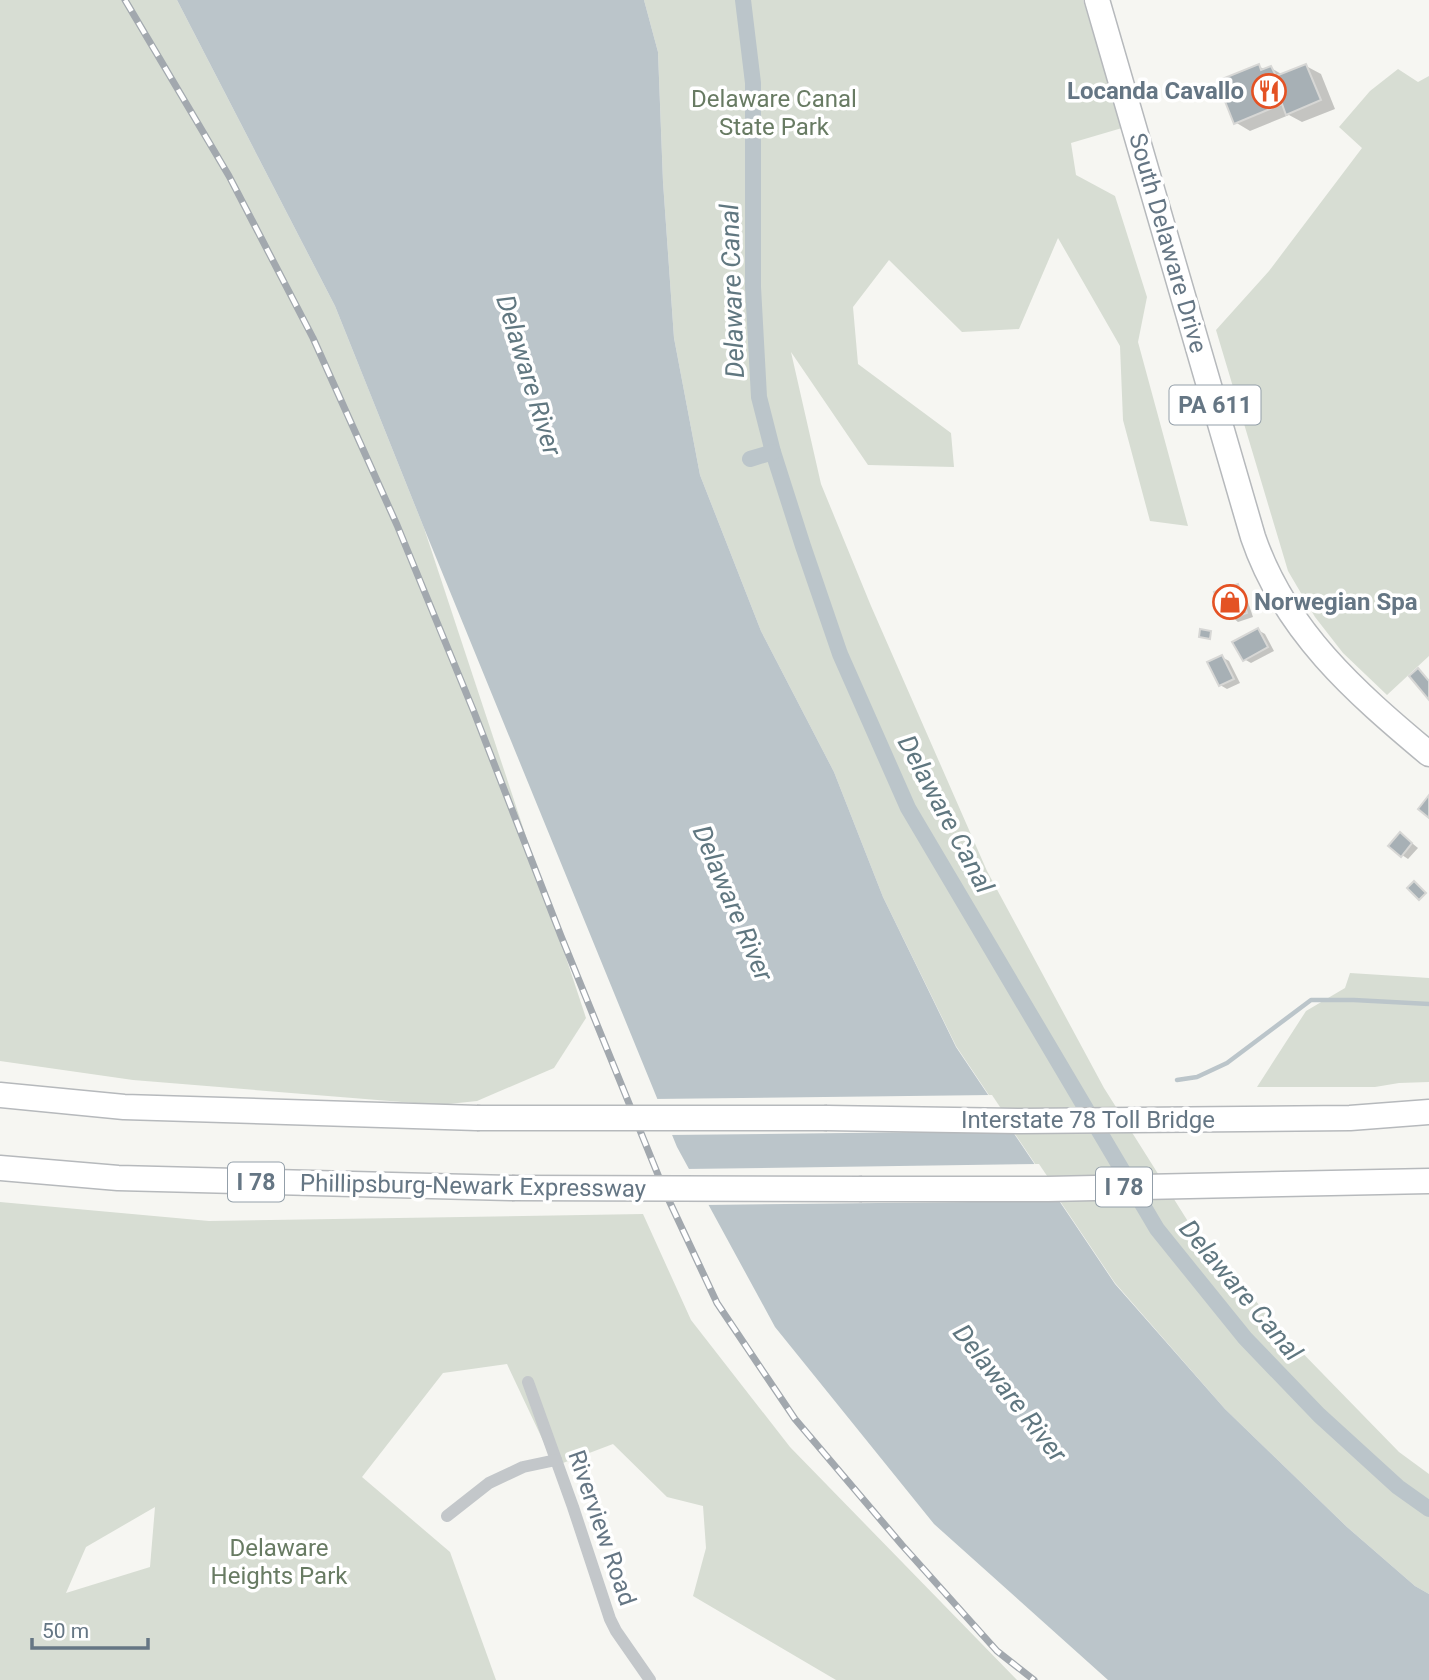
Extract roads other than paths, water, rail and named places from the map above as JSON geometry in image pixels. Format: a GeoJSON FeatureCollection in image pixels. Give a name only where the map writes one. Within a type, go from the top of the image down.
{"type":"FeatureCollection","features":[{"type":"Feature","properties":{"kind":"highway","name":"South Delaware Drive"},"geometry":{"type":"LineString","coordinates":[[1097,0],[1253,537],[1265,568],[1287,610],[1326,659],[1369,703],[1429,754]]}},
{"type":"Feature","properties":{"kind":"highway","name":"Interstate 78 Toll Bridge"},"geometry":{"type":"LineString","coordinates":[[0,1095],[124,1107],[477,1118],[1022,1121],[1350,1118],[1429,1112]]}},
{"type":"Feature","properties":{"kind":"highway","name":"Phillipsburg-Newark Expressway"},"geometry":{"type":"LineString","coordinates":[[0,1168],[118,1178],[512,1188],[1062,1188],[1429,1181]]}},
{"type":"Feature","properties":{"kind":"street","name":"Riverview Road"},"geometry":{"type":"LineString","coordinates":[[528,1382],[610,1619],[650,1680]]}},
{"type":"Feature","properties":{"kind":"street"},"geometry":{"type":"LineString","coordinates":[[447,1516],[489,1483],[523,1467],[556,1460]]}},
{"type":"Feature","properties":{"kind":"water","name":"Delaware River"},"geometry":{"type":"Polygon","coordinates":[[[177,0],[644,0],[658,52],[663,182],[674,338],[700,475],[761,631],[834,772],[883,897],[956,1047],[1115,1284],[1225,1409],[1347,1527],[1415,1586],[1429,1594],[1429,1680],[1108,1680],[934,1524],[775,1327],[677,1147],[335,306],[177,0]]]}},
{"type":"Feature","properties":{"kind":"waterway","name":"Delaware Canal"},"geometry":{"type":"LineString","coordinates":[[743,0],[753,83],[753,287],[759,397],[773,452],[840,654],[908,808],[1157,1229],[1245,1338],[1319,1415],[1398,1487],[1429,1509]]}},
{"type":"Feature","properties":{"kind":"waterway"},"geometry":{"type":"LineString","coordinates":[[750,459],[773,452]]}},
{"type":"Feature","properties":{"kind":"waterway"},"geometry":{"type":"LineString","coordinates":[[1177,1080],[1197,1077],[1227,1063],[1311,1000],[1429,1004]]}},
{"type":"Feature","properties":{"kind":"railway"},"geometry":{"type":"LineString","coordinates":[[125,0],[229,176],[313,338],[397,525],[665,1192],[717,1303],[795,1419],[997,1651],[1034,1680]]}},
{"type":"Feature","properties":{"kind":"place","name":"Locanda Cavallo"},"geometry":{"type":"Point","coordinates":[1269,91]}},
{"type":"Feature","properties":{"kind":"place","name":"Norwegian Spa"},"geometry":{"type":"Point","coordinates":[1230,602]}},
{"type":"Feature","properties":{"kind":"park label","name":"Delaware Canal State Park"},"geometry":{"type":"Point","coordinates":[774,113]}},
{"type":"Feature","properties":{"kind":"park label","name":"Delaware Heights Park"},"geometry":{"type":"Point","coordinates":[279,1562]}}]}
